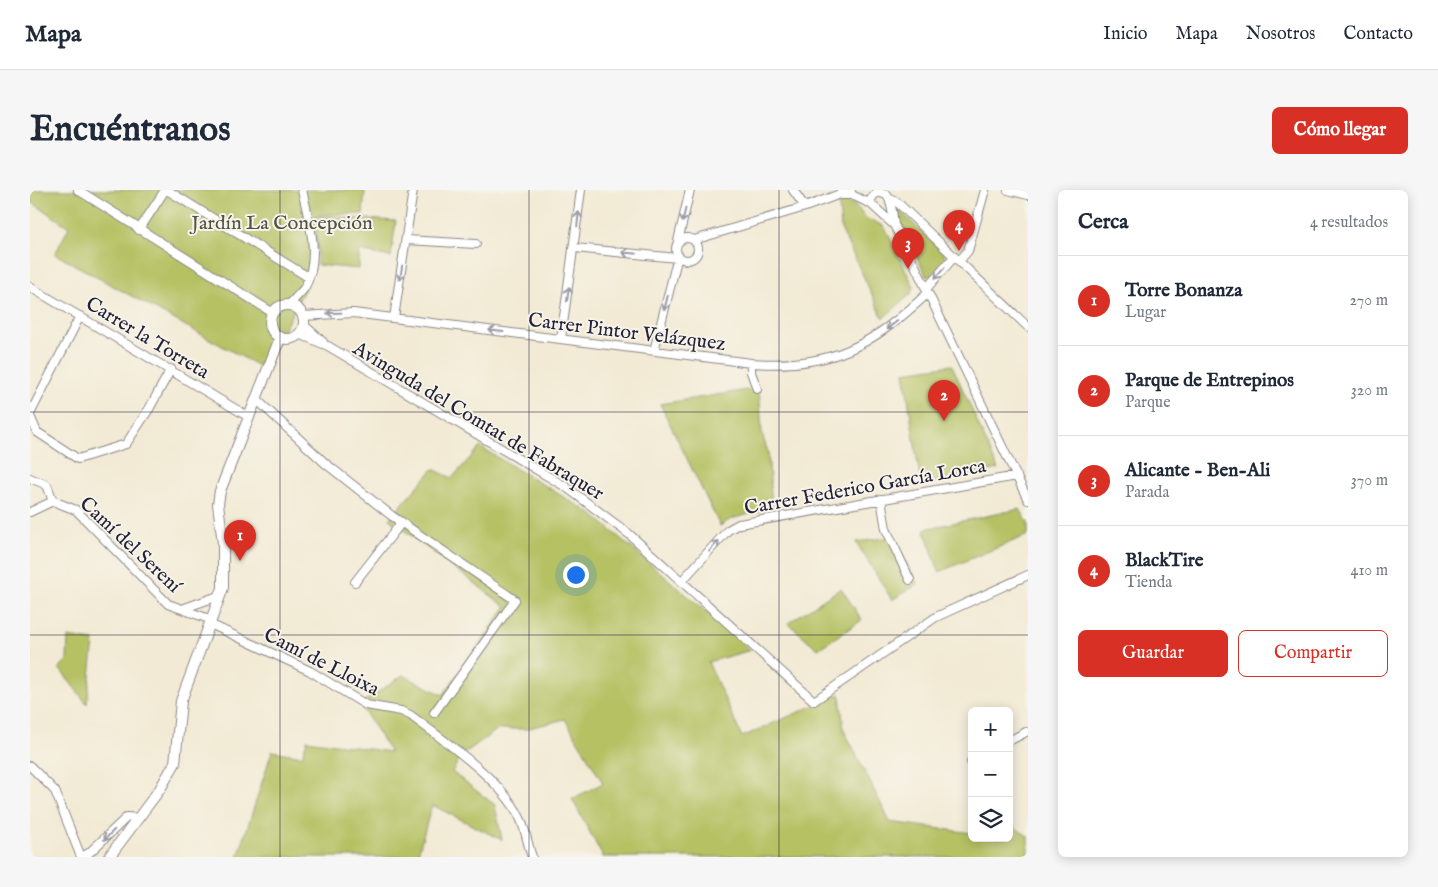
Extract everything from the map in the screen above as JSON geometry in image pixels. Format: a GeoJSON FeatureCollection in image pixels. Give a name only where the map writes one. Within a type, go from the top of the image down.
{"type":"FeatureCollection","features":[{"type":"Feature","properties":{"kind":"main road"},"geometry":{"type":"LineString","coordinates":[[289,305],[300,310],[302,325],[290,340],[280,338],[271,326],[273,313],[280,307],[289,305]]}},
{"type":"Feature","properties":{"kind":"main road"},"geometry":{"type":"LineString","coordinates":[[109,857],[169,776],[175,762],[181,701],[221,595],[224,577],[223,543],[218,504],[220,491],[280,338]]}},
{"type":"Feature","properties":{"kind":"street"},"geometry":{"type":"LineString","coordinates":[[78,190],[273,313]]}},
{"type":"Feature","properties":{"kind":"street"},"geometry":{"type":"LineString","coordinates":[[139,230],[166,190],[308,277]]}},
{"type":"Feature","properties":{"kind":"street"},"geometry":{"type":"LineString","coordinates":[[289,305],[305,288],[313,262],[312,237],[302,190]]}},
{"type":"Feature","properties":{"kind":"street"},"geometry":{"type":"LineString","coordinates":[[394,318],[413,190]]}},
{"type":"Feature","properties":{"kind":"street"},"geometry":{"type":"LineString","coordinates":[[561,339],[575,248],[581,190]]}},
{"type":"Feature","properties":{"kind":"street"},"geometry":{"type":"LineString","coordinates":[[654,351],[677,257],[676,246],[690,190]]}},
{"type":"Feature","properties":{"kind":"street"},"geometry":{"type":"LineString","coordinates":[[793,190],[805,207]]}},
{"type":"Feature","properties":{"kind":"street"},"geometry":{"type":"LineString","coordinates":[[678,241],[685,237],[694,240],[805,207],[851,190]]}},
{"type":"Feature","properties":{"kind":"street","name":"Carrer Pintor Velázquez"},"geometry":{"type":"LineString","coordinates":[[302,325],[353,313],[751,363],[787,365],[823,359],[844,352],[890,328],[956,259],[968,250],[985,190]]}},
{"type":"Feature","properties":{"kind":"street"},"geometry":{"type":"LineString","coordinates":[[1008,190],[1028,195]]}},
{"type":"Feature","properties":{"kind":"street"},"geometry":{"type":"LineString","coordinates":[[840,195],[852,195],[871,204],[894,225]]}},
{"type":"Feature","properties":{"kind":"street"},"geometry":{"type":"LineString","coordinates":[[871,204],[871,199],[884,195],[897,202],[1027,325]]}},
{"type":"Feature","properties":{"kind":"street"},"geometry":{"type":"LineString","coordinates":[[880,211],[884,195]]}},
{"type":"Feature","properties":{"kind":"street"},"geometry":{"type":"LineString","coordinates":[[884,195],[894,225],[1028,500]]}},
{"type":"Feature","properties":{"kind":"street"},"geometry":{"type":"LineString","coordinates":[[406,240],[476,244]]}},
{"type":"Feature","properties":{"kind":"street"},"geometry":{"type":"LineString","coordinates":[[575,248],[677,257],[685,260],[694,256],[698,248],[694,240]]}},
{"type":"Feature","properties":{"kind":"street","name":"Carrer la Torreta"},"geometry":{"type":"LineString","coordinates":[[30,287],[249,417]]}},
{"type":"Feature","properties":{"kind":"street"},"geometry":{"type":"LineString","coordinates":[[80,316],[30,415],[37,432],[78,459],[126,444],[149,409],[171,369]]}},
{"type":"Feature","properties":{"kind":"street","name":"Avinguda del Comtat de Fabraquer"},"geometry":{"type":"LineString","coordinates":[[302,325],[328,346],[566,487],[629,534],[814,701],[936,617],[1028,575]]}},
{"type":"Feature","properties":{"kind":"street"},"geometry":{"type":"LineString","coordinates":[[751,363],[751,372],[757,389]]}},
{"type":"Feature","properties":{"kind":"street"},"geometry":{"type":"LineString","coordinates":[[256,399],[325,463],[402,522],[515,600],[434,713]]}},
{"type":"Feature","properties":{"kind":"street","name":"Carrer Federico García Lorca"},"geometry":{"type":"LineString","coordinates":[[681,582],[728,530],[739,524],[1017,476]]}},
{"type":"Feature","properties":{"kind":"street"},"geometry":{"type":"LineString","coordinates":[[30,478],[47,485],[53,501]]}},
{"type":"Feature","properties":{"kind":"street"},"geometry":{"type":"LineString","coordinates":[[881,499],[886,529],[910,580]]}},
{"type":"Feature","properties":{"kind":"street","name":"Camí del Serení"},"geometry":{"type":"LineString","coordinates":[[30,512],[53,501],[76,510],[168,604],[211,622]]}},
{"type":"Feature","properties":{"kind":"street"},"geometry":{"type":"LineString","coordinates":[[355,582],[402,522]]}},
{"type":"Feature","properties":{"kind":"street","name":"Camí del Serení"},"geometry":{"type":"LineString","coordinates":[[182,609],[221,595]]}},
{"type":"Feature","properties":{"kind":"street","name":"Camí de Lloixa"},"geometry":{"type":"LineString","coordinates":[[211,622],[310,671],[366,705],[401,711],[410,715],[462,755],[498,788],[521,819],[532,857]]}},
{"type":"Feature","properties":{"kind":"street"},"geometry":{"type":"LineString","coordinates":[[1013,739],[1027,732]]}},
{"type":"Feature","properties":{"kind":"street"},"geometry":{"type":"LineString","coordinates":[[30,766],[55,791],[81,857],[90,853],[126,817],[138,818]]}},
{"type":"Feature","properties":{"kind":"green space","name":"Jardín La Concepción"},"geometry":{"type":"Polygon","coordinates":[[[30,190],[365,190],[363,214],[315,215],[317,242],[313,271],[298,270],[308,277],[305,288],[264,369],[55,254],[69,227],[30,201],[30,190]]]}},
{"type":"Feature","properties":{"kind":"green space"},"geometry":{"type":"Polygon","coordinates":[[[846,200],[858,208],[865,218],[884,226],[914,287],[911,294],[883,318],[841,229],[839,205],[846,200]]]}},
{"type":"Feature","properties":{"kind":"green space"},"geometry":{"type":"Polygon","coordinates":[[[897,210],[944,253],[945,258],[931,276],[926,276],[900,222],[897,210]]]}},
{"type":"Feature","properties":{"kind":"green space"},"geometry":{"type":"Polygon","coordinates":[[[316,216],[396,221],[391,257],[359,251],[359,269],[317,265],[316,216]]]}},
{"type":"Feature","properties":{"kind":"green space"},"geometry":{"type":"Polygon","coordinates":[[[952,365],[998,469],[921,485],[904,372],[952,365]]]}},
{"type":"Feature","properties":{"kind":"green space"},"geometry":{"type":"Polygon","coordinates":[[[759,388],[762,434],[768,452],[772,508],[731,519],[720,526],[660,404],[759,388]]]}},
{"type":"Feature","properties":{"kind":"green space"},"geometry":{"type":"Polygon","coordinates":[[[480,447],[592,514],[751,650],[708,662],[742,737],[840,694],[844,730],[890,822],[968,832],[968,842],[1013,842],[1013,827],[1028,836],[1028,857],[603,857],[572,799],[603,783],[565,719],[526,729],[498,729],[462,755],[452,772],[495,805],[502,840],[432,805],[417,857],[238,857],[272,751],[302,756],[307,740],[390,752],[360,704],[403,675],[443,695],[506,607],[389,519],[433,469],[452,478],[480,447]]]}},
{"type":"Feature","properties":{"kind":"green space"},"geometry":{"type":"Polygon","coordinates":[[[1020,509],[1028,523],[1028,535],[939,572],[924,529],[1020,509]]]}},
{"type":"Feature","properties":{"kind":"green space"},"geometry":{"type":"Polygon","coordinates":[[[892,537],[918,584],[892,600],[856,542],[892,537]]]}},
{"type":"Feature","properties":{"kind":"green space"},"geometry":{"type":"Polygon","coordinates":[[[841,588],[862,620],[818,649],[788,623],[841,588]]]}},
{"type":"Feature","properties":{"kind":"green space"},"geometry":{"type":"Polygon","coordinates":[[[68,637],[94,641],[87,704],[59,668],[67,660],[68,637]]]}},
{"type":"Feature","properties":{"kind":"place","name":"BlackTire"},"geometry":{"type":"Point","coordinates":[959,251]}},
{"type":"Feature","properties":{"kind":"place","name":"Alicante - Ben-Ali"},"geometry":{"type":"Point","coordinates":[908,269]}},
{"type":"Feature","properties":{"kind":"place","name":"Parque de Entrepinos"},"geometry":{"type":"Point","coordinates":[944,421]}},
{"type":"Feature","properties":{"kind":"place","name":"Torre Bonanza"},"geometry":{"type":"Point","coordinates":[240,561]}}]}
